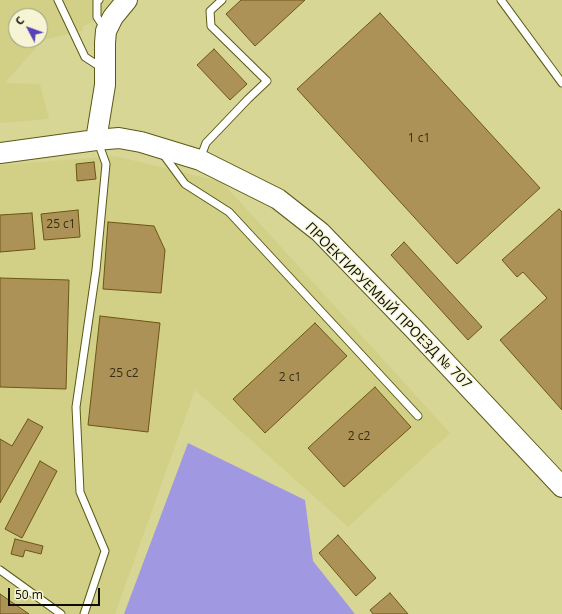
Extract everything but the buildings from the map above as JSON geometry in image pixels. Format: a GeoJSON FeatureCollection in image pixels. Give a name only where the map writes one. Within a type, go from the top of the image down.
{"type":"FeatureCollection","features":[{"type":"Feature","properties":{"kind":"street"},"geometry":{"type":"LineString","coordinates":[[96,140],[105,85],[106,30],[113,17],[127,0]]}},
{"type":"Feature","properties":{"kind":"street","name":"ПРОЕКТИРУЕМЫЙ ПРОЕЗД № 707"},"geometry":{"type":"LineString","coordinates":[[0,153],[118,138],[158,147],[200,160],[278,199],[320,232],[414,329],[562,488]]}},
{"type":"Feature","properties":{"kind":"lane"},"geometry":{"type":"LineString","coordinates":[[58,0],[85,57],[105,70]]}},
{"type":"Feature","properties":{"kind":"lane"},"geometry":{"type":"LineString","coordinates":[[98,0],[97,17],[106,30]]}},
{"type":"Feature","properties":{"kind":"lane"},"geometry":{"type":"LineString","coordinates":[[200,160],[206,143],[267,81],[211,26],[210,11],[222,0]]}},
{"type":"Feature","properties":{"kind":"lane"},"geometry":{"type":"LineString","coordinates":[[501,0],[562,83]]}},
{"type":"Feature","properties":{"kind":"lane"},"geometry":{"type":"LineString","coordinates":[[84,614],[105,551],[80,492],[76,407],[96,270],[106,164],[96,140]]}},
{"type":"Feature","properties":{"kind":"lane"},"geometry":{"type":"LineString","coordinates":[[158,147],[185,184],[229,212],[418,416]]}},
{"type":"Feature","properties":{"kind":"lane"},"geometry":{"type":"LineString","coordinates":[[0,570],[61,614]]}},
{"type":"Feature","properties":{"kind":"shaded area"},"geometry":{"type":"Polygon","coordinates":[[[0,0],[113,0],[92,22],[82,27],[84,30],[48,39],[48,8],[8,8],[8,48],[36,48],[5,83],[40,84],[49,119],[0,123],[0,0]]]}},
{"type":"Feature","properties":{"kind":"shaded area"},"geometry":{"type":"Polygon","coordinates":[[[115,156],[222,182],[450,433],[348,527],[195,390],[115,614],[0,614],[0,165],[115,156]]]}},
{"type":"Feature","properties":{"kind":"shaded area"},"geometry":{"type":"Polygon","coordinates":[[[188,443],[305,500],[313,561],[355,614],[124,614],[188,443]]]}}]}
